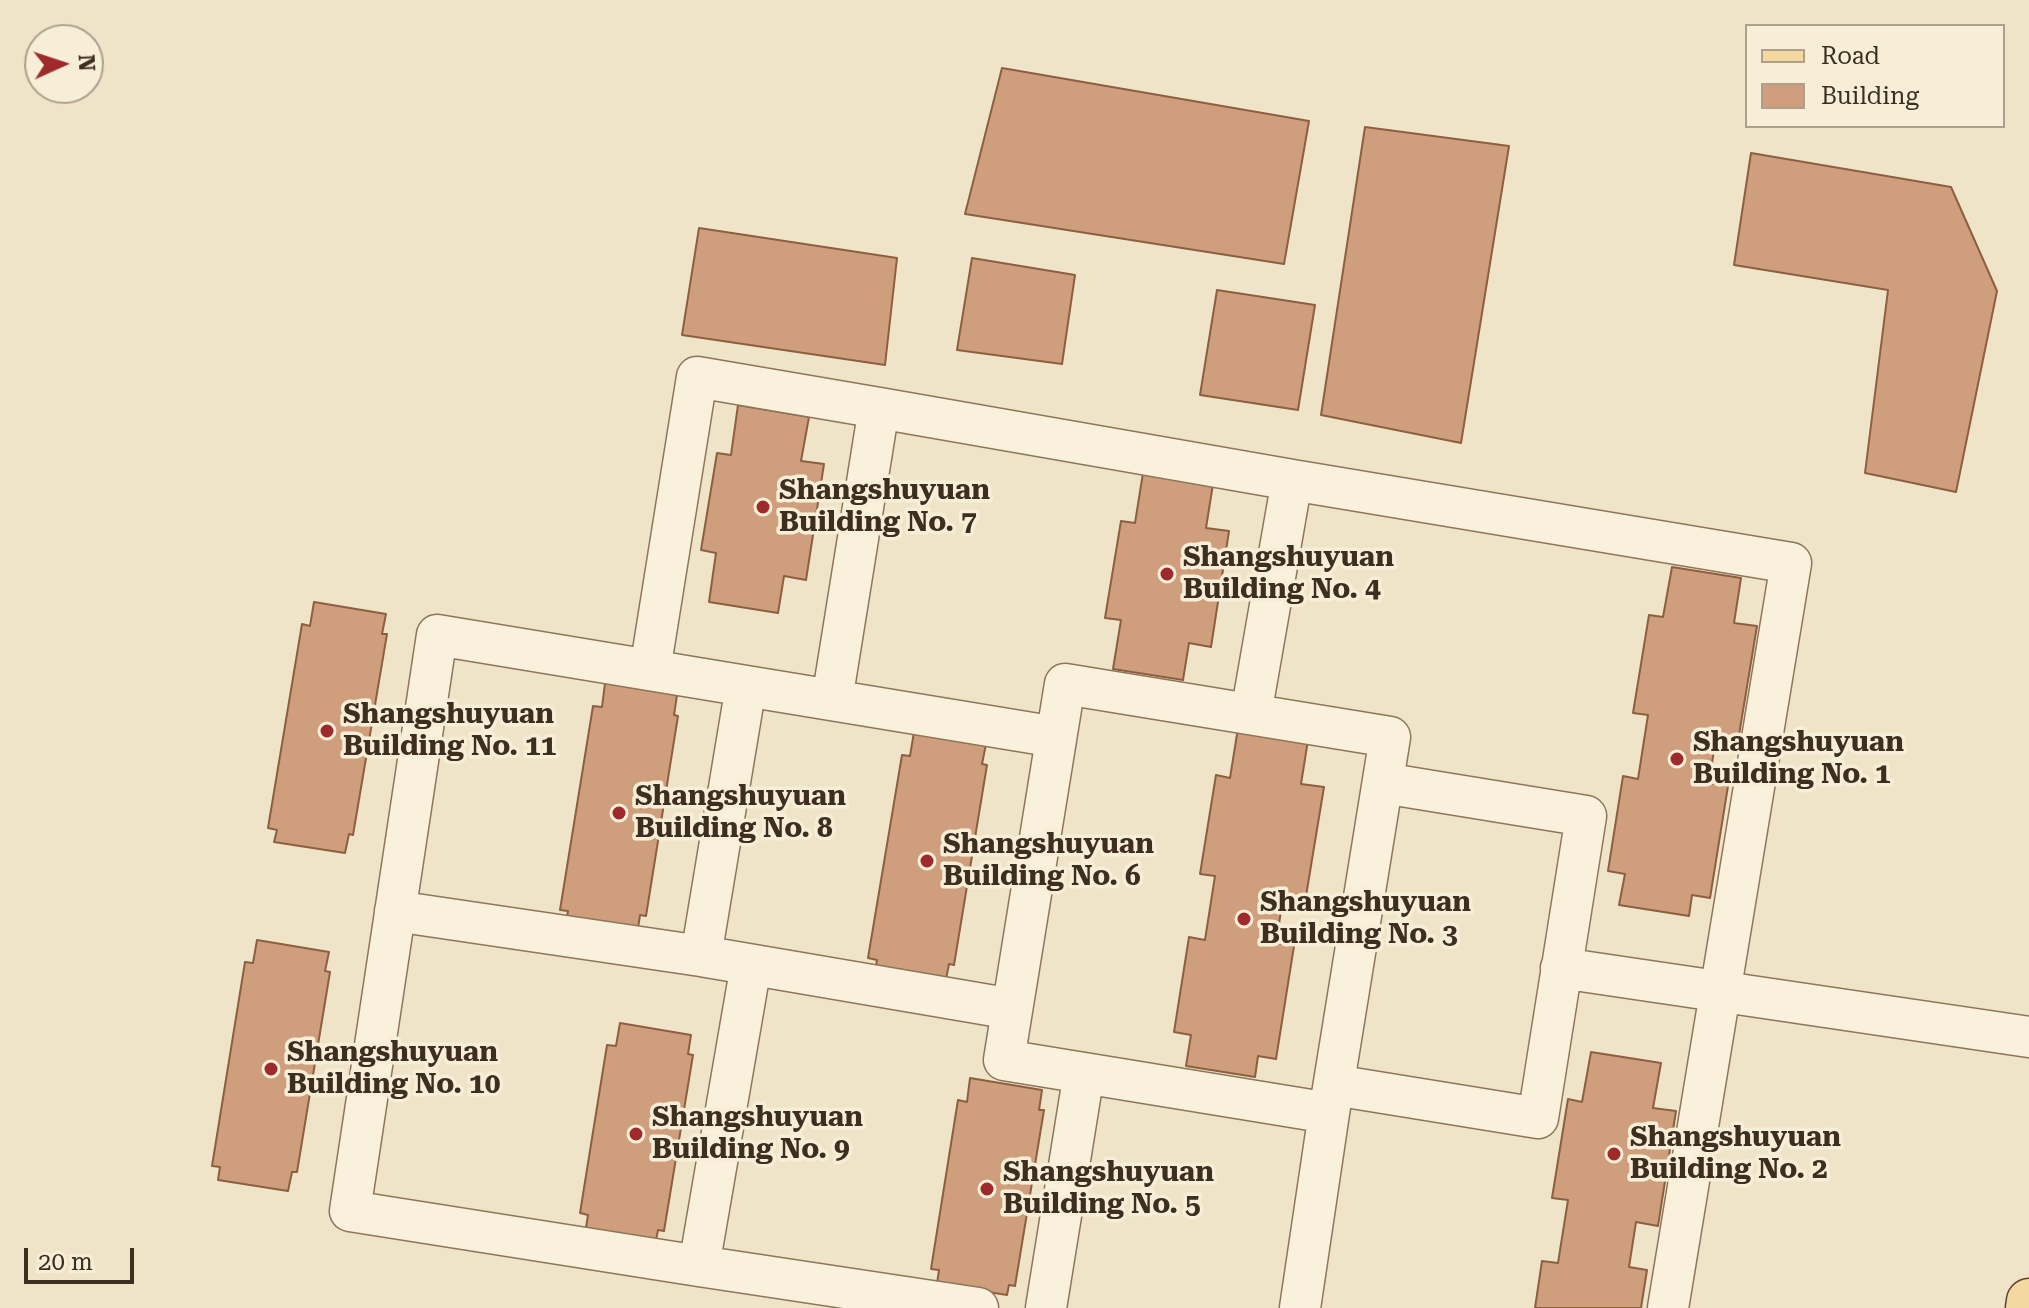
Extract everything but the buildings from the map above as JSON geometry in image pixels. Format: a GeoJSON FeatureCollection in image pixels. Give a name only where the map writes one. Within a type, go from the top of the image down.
{"type":"FeatureCollection","features":[{"type":"Feature","properties":{"kind":"main road"},"geometry":{"type":"LineString","coordinates":[[2028,1308],[2029,1301]]}},
{"type":"Feature","properties":{"kind":"street"},"geometry":{"type":"LineString","coordinates":[[650,670],[697,377],[1791,563],[1668,1308]]}},
{"type":"Feature","properties":{"kind":"street"},"geometry":{"type":"LineString","coordinates":[[832,700],[879,408]]}},
{"type":"Feature","properties":{"kind":"street"},"geometry":{"type":"LineString","coordinates":[[1251,714],[1292,480]]}},
{"type":"Feature","properties":{"kind":"street"},"geometry":{"type":"LineString","coordinates":[[978,1308],[350,1211],[437,635],[1056,737]]}},
{"type":"Feature","properties":{"kind":"street"},"geometry":{"type":"LineString","coordinates":[[1300,1308],[1332,1099],[1390,737],[1065,684],[1004,1060],[1084,1073],[1332,1099],[1538,1118],[1586,816],[1383,783]]}},
{"type":"Feature","properties":{"kind":"street"},"geometry":{"type":"LineString","coordinates":[[701,956],[746,686]]}},
{"type":"Feature","properties":{"kind":"street"},"geometry":{"type":"LineString","coordinates":[[395,911],[701,956],[1012,1009]]}},
{"type":"Feature","properties":{"kind":"street"},"geometry":{"type":"LineString","coordinates":[[699,1266],[751,965]]}},
{"type":"Feature","properties":{"kind":"street"},"geometry":{"type":"LineString","coordinates":[[1561,968],[2029,1037]]}},
{"type":"Feature","properties":{"kind":"street"},"geometry":{"type":"LineString","coordinates":[[1046,1308],[1084,1073]]}},
{"type":"Feature","properties":{"kind":"place","name":"Shangshuyuan Building No. 7"},"geometry":{"type":"Point","coordinates":[763,507]}},
{"type":"Feature","properties":{"kind":"place","name":"Shangshuyuan Building No. 4"},"geometry":{"type":"Point","coordinates":[1167,574]}},
{"type":"Feature","properties":{"kind":"place","name":"Shangshuyuan Building No. 11"},"geometry":{"type":"Point","coordinates":[327,731]}},
{"type":"Feature","properties":{"kind":"place","name":"Shangshuyuan Building No. 1"},"geometry":{"type":"Point","coordinates":[1677,759]}},
{"type":"Feature","properties":{"kind":"place","name":"Shangshuyuan Building No. 8"},"geometry":{"type":"Point","coordinates":[619,813]}},
{"type":"Feature","properties":{"kind":"place","name":"Shangshuyuan Building No. 6"},"geometry":{"type":"Point","coordinates":[927,861]}},
{"type":"Feature","properties":{"kind":"place","name":"Shangshuyuan Building No. 3"},"geometry":{"type":"Point","coordinates":[1244,919]}},
{"type":"Feature","properties":{"kind":"place","name":"Shangshuyuan Building No. 10"},"geometry":{"type":"Point","coordinates":[271,1069]}},
{"type":"Feature","properties":{"kind":"place","name":"Shangshuyuan Building No. 9"},"geometry":{"type":"Point","coordinates":[636,1134]}},
{"type":"Feature","properties":{"kind":"place","name":"Shangshuyuan Building No. 2"},"geometry":{"type":"Point","coordinates":[1614,1154]}},
{"type":"Feature","properties":{"kind":"place","name":"Shangshuyuan Building No. 5"},"geometry":{"type":"Point","coordinates":[987,1189]}}]}
